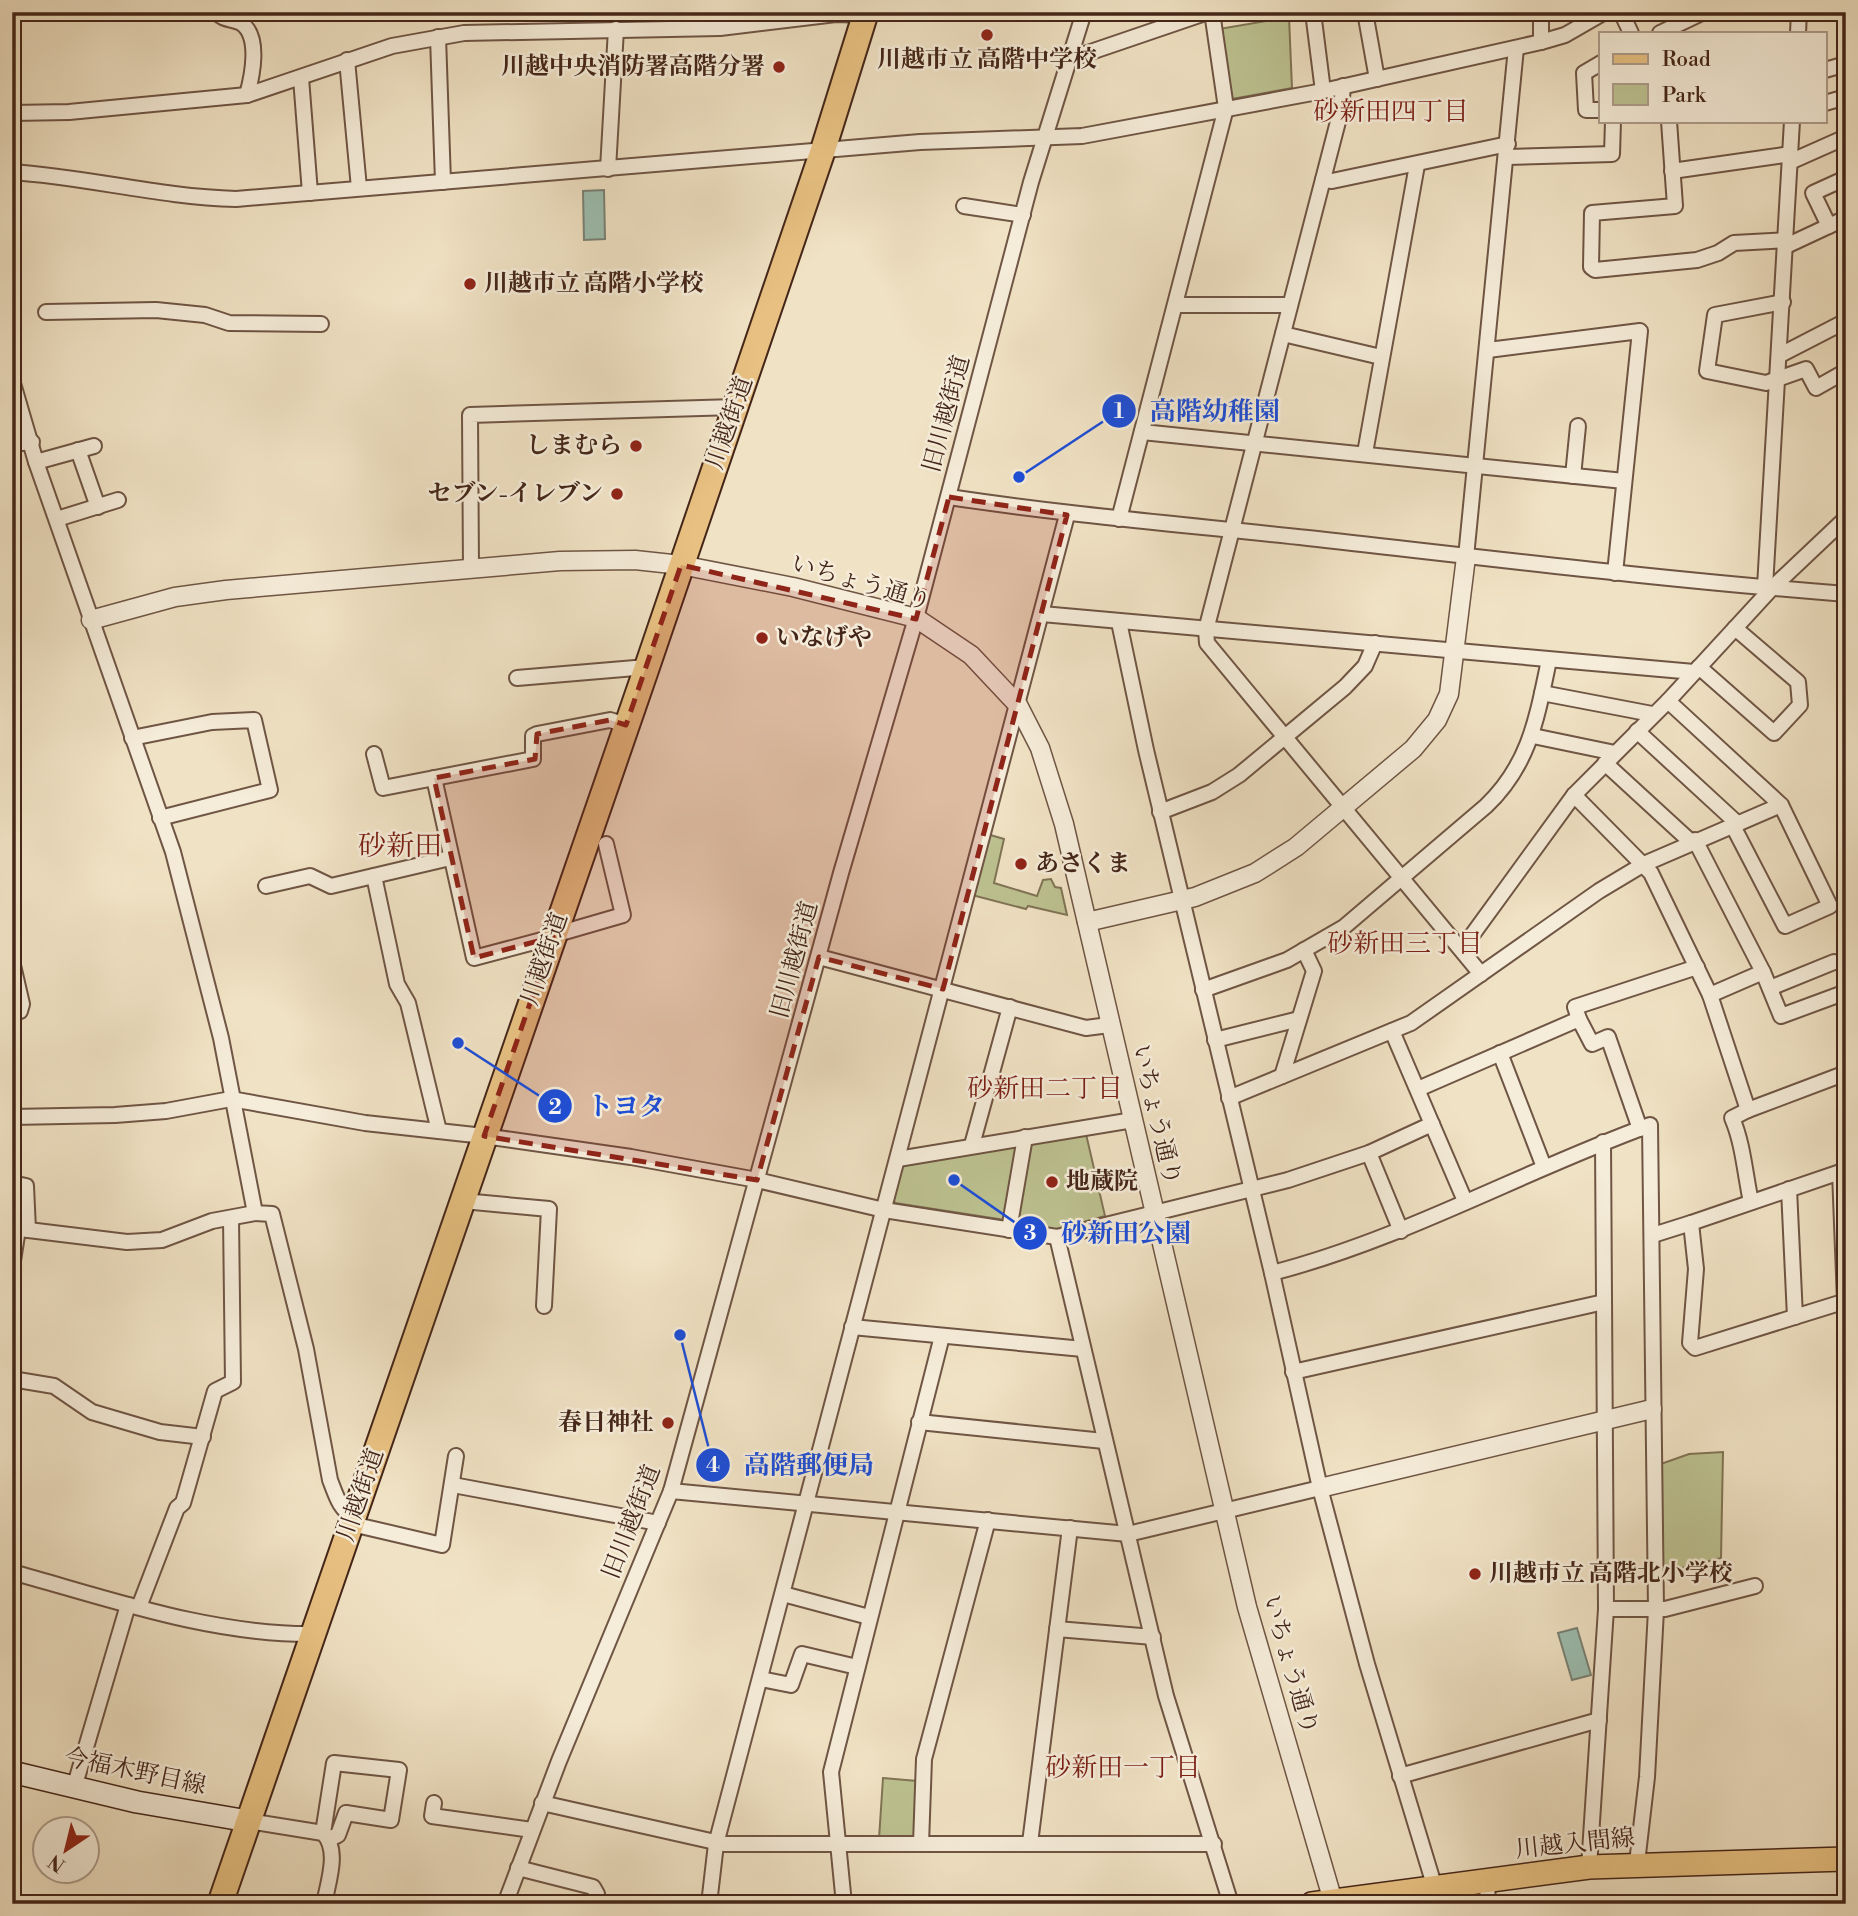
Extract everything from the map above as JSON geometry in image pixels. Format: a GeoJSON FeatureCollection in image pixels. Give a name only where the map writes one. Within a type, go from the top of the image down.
{"type":"FeatureCollection","features":[{"type":"Feature","properties":{"kind":"highway","name":"川越街道"},"geometry":{"type":"LineString","coordinates":[[220,1904],[647,667],[823,150],[865,14]]}},
{"type":"Feature","properties":{"kind":"main road","name":"今福木野目線"},"geometry":{"type":"LineString","coordinates":[[12,1772],[75,1788],[248,1821]]}},
{"type":"Feature","properties":{"kind":"main road","name":"川越入間線"},"geometry":{"type":"LineString","coordinates":[[1326,1903],[1589,1867],[1637,1863],[1846,1859]]}},
{"type":"Feature","properties":{"kind":"street"},"geometry":{"type":"LineString","coordinates":[[216,12],[228,21],[238,22],[248,35],[255,65],[247,95]]}},
{"type":"Feature","properties":{"kind":"street"},"geometry":{"type":"LineString","coordinates":[[698,12],[698,28]]}},
{"type":"Feature","properties":{"kind":"street","name":"旧川越街道"},"geometry":{"type":"LineString","coordinates":[[505,1904],[542,1803],[671,1490],[916,618],[1044,137],[1084,12]]}},
{"type":"Feature","properties":{"kind":"street"},"geometry":{"type":"LineString","coordinates":[[1071,54],[1079,56],[1210,12],[1226,108],[1177,305],[1119,519]]}},
{"type":"Feature","properties":{"kind":"street"},"geometry":{"type":"LineString","coordinates":[[1313,12],[1323,91]]}},
{"type":"Feature","properties":{"kind":"street"},"geometry":{"type":"LineString","coordinates":[[1366,12],[1377,79]]}},
{"type":"Feature","properties":{"kind":"street"},"geometry":{"type":"LineString","coordinates":[[1541,12],[1541,43]]}},
{"type":"Feature","properties":{"kind":"street"},"geometry":{"type":"LineString","coordinates":[[12,172],[202,198],[310,193],[823,150],[1082,136],[1323,91],[1541,43],[1565,35],[1605,12]]}},
{"type":"Feature","properties":{"kind":"street"},"geometry":{"type":"LineString","coordinates":[[1621,12],[1631,32]]}},
{"type":"Feature","properties":{"kind":"street"},"geometry":{"type":"LineString","coordinates":[[1662,32],[1704,12]]}},
{"type":"Feature","properties":{"kind":"street"},"geometry":{"type":"LineString","coordinates":[[1798,32],[1799,12]]}},
{"type":"Feature","properties":{"kind":"street"},"geometry":{"type":"LineString","coordinates":[[12,113],[69,112],[247,95],[392,46],[464,33],[698,28],[836,13],[865,14]]}},
{"type":"Feature","properties":{"kind":"street"},"geometry":{"type":"LineString","coordinates":[[608,169],[616,29]]}},
{"type":"Feature","properties":{"kind":"street"},"geometry":{"type":"LineString","coordinates":[[438,37],[443,182]]}},
{"type":"Feature","properties":{"kind":"street"},"geometry":{"type":"LineString","coordinates":[[1087,922],[1184,900],[1255,873],[1296,847],[1426,736],[1448,694],[1456,649],[1488,350],[1516,48]]}},
{"type":"Feature","properties":{"kind":"street"},"geometry":{"type":"LineString","coordinates":[[347,60],[359,188]]}},
{"type":"Feature","properties":{"kind":"street"},"geometry":{"type":"LineString","coordinates":[[1599,64],[1584,73],[1586,110],[1599,110]]}},
{"type":"Feature","properties":{"kind":"street"},"geometry":{"type":"LineString","coordinates":[[1826,70],[1846,64]]}},
{"type":"Feature","properties":{"kind":"street"},"geometry":{"type":"LineString","coordinates":[[301,78],[310,193]]}},
{"type":"Feature","properties":{"kind":"street"},"geometry":{"type":"LineString","coordinates":[[1343,86],[1323,180],[1206,630],[1207,643],[1481,974]]}},
{"type":"Feature","properties":{"kind":"street"},"geometry":{"type":"LineString","coordinates":[[1826,103],[1846,97]]}},
{"type":"Feature","properties":{"kind":"street"},"geometry":{"type":"LineString","coordinates":[[1323,180],[1332,181],[1508,150],[1612,155],[1613,122]]}},
{"type":"Feature","properties":{"kind":"street"},"geometry":{"type":"LineString","coordinates":[[1669,122],[1675,206],[1592,213],[1591,267],[1595,270],[1697,260],[1718,253],[1734,243],[1786,243],[1846,218]]}},
{"type":"Feature","properties":{"kind":"street"},"geometry":{"type":"LineString","coordinates":[[1769,587],[1792,122]]}},
{"type":"Feature","properties":{"kind":"street"},"geometry":{"type":"LineString","coordinates":[[1672,171],[1792,158],[1846,137]]}},
{"type":"Feature","properties":{"kind":"street"},"geometry":{"type":"LineString","coordinates":[[1365,453],[1417,165]]}},
{"type":"Feature","properties":{"kind":"street"},"geometry":{"type":"LineString","coordinates":[[1829,226],[1813,193],[1846,178]]}},
{"type":"Feature","properties":{"kind":"street"},"geometry":{"type":"LineString","coordinates":[[964,206],[1023,215]]}},
{"type":"Feature","properties":{"kind":"street"},"geometry":{"type":"LineString","coordinates":[[1783,302],[1715,315],[1707,372],[1766,383],[1806,369],[1816,388],[1846,371]]}},
{"type":"Feature","properties":{"kind":"street"},"geometry":{"type":"LineString","coordinates":[[1177,305],[1290,305]]}},
{"type":"Feature","properties":{"kind":"street"},"geometry":{"type":"LineString","coordinates":[[46,312],[156,310],[205,315],[229,323],[321,324]]}},
{"type":"Feature","properties":{"kind":"street"},"geometry":{"type":"LineString","coordinates":[[1780,355],[1846,321]]}},
{"type":"Feature","properties":{"kind":"street"},"geometry":{"type":"LineString","coordinates":[[1488,350],[1640,331],[1615,573]]}},
{"type":"Feature","properties":{"kind":"street"},"geometry":{"type":"LineString","coordinates":[[1283,334],[1381,357]]}},
{"type":"Feature","properties":{"kind":"street"},"geometry":{"type":"LineString","coordinates":[[12,380],[36,462],[160,817],[201,950],[255,1213]]}},
{"type":"Feature","properties":{"kind":"street"},"geometry":{"type":"LineString","coordinates":[[471,569],[470,415],[735,407]]}},
{"type":"Feature","properties":{"kind":"street"},"geometry":{"type":"LineString","coordinates":[[1573,475],[1578,426]]}},
{"type":"Feature","properties":{"kind":"street"},"geometry":{"type":"LineString","coordinates":[[1142,432],[1624,481]]}},
{"type":"Feature","properties":{"kind":"street"},"geometry":{"type":"LineString","coordinates":[[12,444],[32,442]]}},
{"type":"Feature","properties":{"kind":"street"},"geometry":{"type":"LineString","coordinates":[[36,462],[94,446]]}},
{"type":"Feature","properties":{"kind":"street"},"geometry":{"type":"LineString","coordinates":[[78,450],[98,507]]}},
{"type":"Feature","properties":{"kind":"street"},"geometry":{"type":"LineString","coordinates":[[949,497],[1067,514],[1615,573],[1846,594]]}},
{"type":"Feature","properties":{"kind":"street"},"geometry":{"type":"LineString","coordinates":[[57,519],[118,500]]}},
{"type":"Feature","properties":{"kind":"street"},"geometry":{"type":"LineString","coordinates":[[709,1904],[716,1844],[1067,514]]}},
{"type":"Feature","properties":{"kind":"street"},"geometry":{"type":"LineString","coordinates":[[1462,948],[1574,795],[1652,714],[1668,701],[1769,587],[1846,518]]}},
{"type":"Feature","properties":{"kind":"street","name":"いちょう通り"},"geometry":{"type":"LineString","coordinates":[[91,620],[164,600],[226,590],[560,561],[635,560],[681,565],[793,587],[916,618],[971,655],[1018,705],[1040,748],[1049,775],[1087,922],[1247,1607],[1326,1903]]}},
{"type":"Feature","properties":{"kind":"street"},"geometry":{"type":"LineString","coordinates":[[1042,614],[1206,630],[1456,649],[1549,660],[1696,669],[1774,733],[1800,705],[1798,682],[1735,628]]}},
{"type":"Feature","properties":{"kind":"street"},"geometry":{"type":"LineString","coordinates":[[1119,622],[1160,812],[1184,900],[1320,1488],[1400,1776],[1435,1888]]}},
{"type":"Feature","properties":{"kind":"street"},"geometry":{"type":"LineString","coordinates":[[1160,812],[1224,786],[1353,678],[1364,666],[1375,643]]}},
{"type":"Feature","properties":{"kind":"street"},"geometry":{"type":"LineString","coordinates":[[1203,990],[1269,968],[1343,927],[1493,799],[1506,783],[1532,736],[1549,660]]}},
{"type":"Feature","properties":{"kind":"street"},"geometry":{"type":"LineString","coordinates":[[517,678],[647,667]]}},
{"type":"Feature","properties":{"kind":"street"},"geometry":{"type":"LineString","coordinates":[[1542,694],[1652,714]]}},
{"type":"Feature","properties":{"kind":"street"},"geometry":{"type":"LineString","coordinates":[[1637,731],[1735,825],[1785,926],[1830,906],[1781,805],[1668,701]]}},
{"type":"Feature","properties":{"kind":"street"},"geometry":{"type":"LineString","coordinates":[[132,738],[212,722],[254,720],[270,790],[160,817]]}},
{"type":"Feature","properties":{"kind":"street"},"geometry":{"type":"LineString","coordinates":[[374,754],[383,788],[533,759],[533,736],[537,734],[610,720],[626,725]]}},
{"type":"Feature","properties":{"kind":"street"},"geometry":{"type":"LineString","coordinates":[[1532,736],[1610,758],[1693,841],[1763,972],[1781,1016],[1846,992]]}},
{"type":"Feature","properties":{"kind":"street"},"geometry":{"type":"LineString","coordinates":[[435,778],[450,858],[468,937],[476,959],[623,915],[606,844]]}},
{"type":"Feature","properties":{"kind":"street"},"geometry":{"type":"LineString","coordinates":[[1574,795],[1644,864],[1675,917],[1710,995],[1748,1110]]}},
{"type":"Feature","properties":{"kind":"street"},"geometry":{"type":"LineString","coordinates":[[1229,1098],[1411,1023],[1599,891],[1644,864],[1781,805]]}},
{"type":"Feature","properties":{"kind":"street"},"geometry":{"type":"LineString","coordinates":[[266,886],[310,876],[331,886],[450,858]]}},
{"type":"Feature","properties":{"kind":"street"},"geometry":{"type":"LineString","coordinates":[[374,876],[397,984],[408,1003],[439,1131]]}},
{"type":"Feature","properties":{"kind":"street"},"geometry":{"type":"LineString","coordinates":[[1282,1076],[1314,971],[1304,950]]}},
{"type":"Feature","properties":{"kind":"street"},"geometry":{"type":"LineString","coordinates":[[819,957],[1086,1028],[1109,1025]]}},
{"type":"Feature","properties":{"kind":"street"},"geometry":{"type":"LineString","coordinates":[[12,961],[15,964],[22,1004],[20,1011],[12,1012]]}},
{"type":"Feature","properties":{"kind":"street"},"geometry":{"type":"LineString","coordinates":[[1770,988],[1834,962]]}},
{"type":"Feature","properties":{"kind":"street"},"geometry":{"type":"LineString","coordinates":[[1640,1129],[1608,1037],[1592,1044],[1575,1007],[1697,967]]}},
{"type":"Feature","properties":{"kind":"street"},"geometry":{"type":"LineString","coordinates":[[1710,995],[1763,972]]}},
{"type":"Feature","properties":{"kind":"street"},"geometry":{"type":"LineString","coordinates":[[972,1145],[1010,1007]]}},
{"type":"Feature","properties":{"kind":"street"},"geometry":{"type":"LineString","coordinates":[[1215,1040],[1299,1019]]}},
{"type":"Feature","properties":{"kind":"street"},"geometry":{"type":"LineString","coordinates":[[1418,1088],[1579,1019]]}},
{"type":"Feature","properties":{"kind":"street"},"geometry":{"type":"LineString","coordinates":[[1392,1031],[1465,1201]]}},
{"type":"Feature","properties":{"kind":"street"},"geometry":{"type":"LineString","coordinates":[[1500,1053],[1544,1167]]}},
{"type":"Feature","properties":{"kind":"street"},"geometry":{"type":"LineString","coordinates":[[1751,1202],[1739,1146],[1740,1135],[1732,1118],[1846,1073]]}},
{"type":"Feature","properties":{"kind":"street"},"geometry":{"type":"LineString","coordinates":[[12,1117],[166,1111],[231,1099],[365,1123],[484,1136],[631,1157],[757,1180],[884,1210],[1057,1237],[1251,1189],[1369,1153],[1432,1124]]}},
{"type":"Feature","properties":{"kind":"street"},"geometry":{"type":"LineString","coordinates":[[898,1159],[1133,1120]]}},
{"type":"Feature","properties":{"kind":"street"},"geometry":{"type":"LineString","coordinates":[[1272,1273],[1328,1259],[1401,1231],[1544,1167],[1650,1125],[1656,1610],[1647,1777],[1637,1863]]}},
{"type":"Feature","properties":{"kind":"street"},"geometry":{"type":"LineString","coordinates":[[1009,1230],[1026,1137]]}},
{"type":"Feature","properties":{"kind":"street"},"geometry":{"type":"LineString","coordinates":[[1589,1867],[1606,1609],[1603,1142]]}},
{"type":"Feature","properties":{"kind":"street"},"geometry":{"type":"LineString","coordinates":[[1369,1153],[1401,1231]]}},
{"type":"Feature","properties":{"kind":"street"},"geometry":{"type":"LineString","coordinates":[[1653,1235],[1843,1171],[1846,1301],[1695,1348],[1690,1343],[1696,1269],[1691,1223]]}},
{"type":"Feature","properties":{"kind":"street"},"geometry":{"type":"LineString","coordinates":[[12,1183],[26,1186],[12,1267]]}},
{"type":"Feature","properties":{"kind":"street"},"geometry":{"type":"LineString","coordinates":[[1789,1189],[1795,1317]]}},
{"type":"Feature","properties":{"kind":"street"},"geometry":{"type":"LineString","coordinates":[[463,1201],[549,1209],[544,1306]]}},
{"type":"Feature","properties":{"kind":"street"},"geometry":{"type":"LineString","coordinates":[[19,1229],[127,1242],[162,1240],[212,1221],[255,1213],[272,1214],[306,1349],[330,1480],[345,1512],[353,1520],[442,1545],[456,1456]]}},
{"type":"Feature","properties":{"kind":"street"},"geometry":{"type":"LineString","coordinates":[[75,1788],[133,1606],[177,1508],[183,1503],[215,1391],[233,1382],[231,1218]]}},
{"type":"Feature","properties":{"kind":"street"},"geometry":{"type":"LineString","coordinates":[[1057,1237],[1166,1696],[1231,1904]]}},
{"type":"Feature","properties":{"kind":"street"},"geometry":{"type":"LineString","coordinates":[[1293,1372],[1604,1302]]}},
{"type":"Feature","properties":{"kind":"street"},"geometry":{"type":"LineString","coordinates":[[852,1327],[1083,1349]]}},
{"type":"Feature","properties":{"kind":"street"},"geometry":{"type":"LineString","coordinates":[[844,1904],[831,1772],[895,1511],[942,1336]]}},
{"type":"Feature","properties":{"kind":"street"},"geometry":{"type":"LineString","coordinates":[[12,1379],[54,1386],[92,1412],[160,1432],[203,1437]]}},
{"type":"Feature","properties":{"kind":"street"},"geometry":{"type":"LineString","coordinates":[[671,1490],[1128,1534],[1652,1409]]}},
{"type":"Feature","properties":{"kind":"street"},"geometry":{"type":"LineString","coordinates":[[919,1422],[1104,1441]]}},
{"type":"Feature","properties":{"kind":"street"},"geometry":{"type":"LineString","coordinates":[[453,1485],[658,1523]]}},
{"type":"Feature","properties":{"kind":"street"},"geometry":{"type":"LineString","coordinates":[[921,1844],[924,1759],[988,1520]]}},
{"type":"Feature","properties":{"kind":"street"},"geometry":{"type":"LineString","coordinates":[[1030,1843],[1070,1528]]}},
{"type":"Feature","properties":{"kind":"street"},"geometry":{"type":"LineString","coordinates":[[12,1572],[133,1606],[250,1630],[313,1634]]}},
{"type":"Feature","properties":{"kind":"street"},"geometry":{"type":"LineString","coordinates":[[1606,1609],[1656,1610],[1755,1586]]}},
{"type":"Feature","properties":{"kind":"street"},"geometry":{"type":"LineString","coordinates":[[783,1594],[869,1617]]}},
{"type":"Feature","properties":{"kind":"street"},"geometry":{"type":"LineString","coordinates":[[1057,1629],[1153,1637]]}},
{"type":"Feature","properties":{"kind":"street"},"geometry":{"type":"LineString","coordinates":[[761,1679],[791,1685],[800,1654],[857,1667]]}},
{"type":"Feature","properties":{"kind":"street"},"geometry":{"type":"LineString","coordinates":[[1400,1776],[1599,1720]]}},
{"type":"Feature","properties":{"kind":"street"},"geometry":{"type":"LineString","coordinates":[[248,1821],[326,1836],[338,1835],[346,1813],[391,1820],[399,1770],[334,1763],[326,1836],[332,1857],[324,1904]]}},
{"type":"Feature","properties":{"kind":"street"},"geometry":{"type":"LineString","coordinates":[[434,1803],[432,1816],[533,1830]]}},
{"type":"Feature","properties":{"kind":"street"},"geometry":{"type":"LineString","coordinates":[[542,1803],[716,1844],[1214,1844]]}},
{"type":"Feature","properties":{"kind":"street"},"geometry":{"type":"LineString","coordinates":[[518,1868],[593,1887],[597,1894],[595,1904]]}},
{"type":"Feature","properties":{"kind":"street"},"geometry":{"type":"LineString","coordinates":[[1487,1904],[1488,1881]]}},
{"type":"Feature","properties":{"kind":"highlighted area"},"geometry":{"type":"Polygon","coordinates":[[[949,497],[1067,515],[943,989],[819,957],[757,1180],[484,1136],[553,937],[474,958],[434,778],[535,759],[537,734],[610,720],[626,725],[681,565],[916,619],[949,497]]]}},
{"type":"Feature","properties":{"kind":"green space"},"geometry":{"type":"Polygon","coordinates":[[[1289,17],[1292,88],[1232,99],[1228,97],[1219,29],[1289,17]]]}},
{"type":"Feature","properties":{"kind":"green space"},"geometry":{"type":"Polygon","coordinates":[[[987,834],[1004,839],[994,883],[1037,896],[1043,880],[1051,879],[1055,887],[1061,888],[1067,915],[1028,906],[1026,909],[972,895],[987,834]]]}},
{"type":"Feature","properties":{"kind":"green space"},"geometry":{"type":"Polygon","coordinates":[[[1086,1134],[1105,1216],[1056,1230],[1017,1223],[1028,1143],[1086,1134]]]}},
{"type":"Feature","properties":{"kind":"green space"},"geometry":{"type":"Polygon","coordinates":[[[1015,1144],[1018,1147],[1005,1220],[895,1203],[893,1198],[902,1163],[1015,1144]]]}},
{"type":"Feature","properties":{"kind":"green space"},"geometry":{"type":"Polygon","coordinates":[[[1723,1452],[1721,1558],[1658,1574],[1658,1465],[1689,1454],[1723,1452]]]}},
{"type":"Feature","properties":{"kind":"green space"},"geometry":{"type":"Polygon","coordinates":[[[883,1778],[917,1781],[915,1838],[879,1839],[883,1778]]]}},
{"type":"Feature","properties":{"kind":"shaded area"},"geometry":{"type":"Polygon","coordinates":[[[604,190],[605,239],[584,240],[583,191],[604,190]]]}},
{"type":"Feature","properties":{"kind":"shaded area"},"geometry":{"type":"Polygon","coordinates":[[[1577,1628],[1591,1675],[1572,1680],[1558,1633],[1577,1628]]]}},
{"type":"Feature","properties":{"kind":"place","name":"川越市立 高階中学校"},"geometry":{"type":"Point","coordinates":[987,35]}},
{"type":"Feature","properties":{"kind":"place","name":"川越中央消防署高階分署"},"geometry":{"type":"Point","coordinates":[779,67]}},
{"type":"Feature","properties":{"kind":"place","name":"川越市立 高階小学校"},"geometry":{"type":"Point","coordinates":[470,284]}},
{"type":"Feature","properties":{"kind":"place","name":"しまむら"},"geometry":{"type":"Point","coordinates":[636,446]}},
{"type":"Feature","properties":{"kind":"place","name":"高階幼稚園"},"geometry":{"type":"Point","coordinates":[1019,477]}},
{"type":"Feature","properties":{"kind":"place","name":"セブン-イレブン"},"geometry":{"type":"Point","coordinates":[617,494]}},
{"type":"Feature","properties":{"kind":"place","name":"いなげや"},"geometry":{"type":"Point","coordinates":[762,638]}},
{"type":"Feature","properties":{"kind":"place","name":"あさくま"},"geometry":{"type":"Point","coordinates":[1021,864]}},
{"type":"Feature","properties":{"kind":"place","name":"トヨタ"},"geometry":{"type":"Point","coordinates":[458,1043]}},
{"type":"Feature","properties":{"kind":"place","name":"砂新田公園"},"geometry":{"type":"Point","coordinates":[954,1180]}},
{"type":"Feature","properties":{"kind":"place","name":"地蔵院"},"geometry":{"type":"Point","coordinates":[1052,1182]}},
{"type":"Feature","properties":{"kind":"place","name":"高階郵便局"},"geometry":{"type":"Point","coordinates":[680,1335]}},
{"type":"Feature","properties":{"kind":"place","name":"春日神社"},"geometry":{"type":"Point","coordinates":[668,1423]}},
{"type":"Feature","properties":{"kind":"place","name":"川越市立 高階北小学校"},"geometry":{"type":"Point","coordinates":[1475,1574]}},
{"type":"Feature","properties":{"kind":"district","name":"砂新田四丁目"},"geometry":{"type":"Point","coordinates":[1391,112]}},
{"type":"Feature","properties":{"kind":"district","name":"砂新田"},"geometry":{"type":"Point","coordinates":[400,846]}},
{"type":"Feature","properties":{"kind":"district","name":"砂新田三丁目"},"geometry":{"type":"Point","coordinates":[1405,944]}},
{"type":"Feature","properties":{"kind":"district","name":"砂新田二丁目"},"geometry":{"type":"Point","coordinates":[1045,1089]}},
{"type":"Feature","properties":{"kind":"district","name":"砂新田一丁目"},"geometry":{"type":"Point","coordinates":[1123,1768]}}]}
